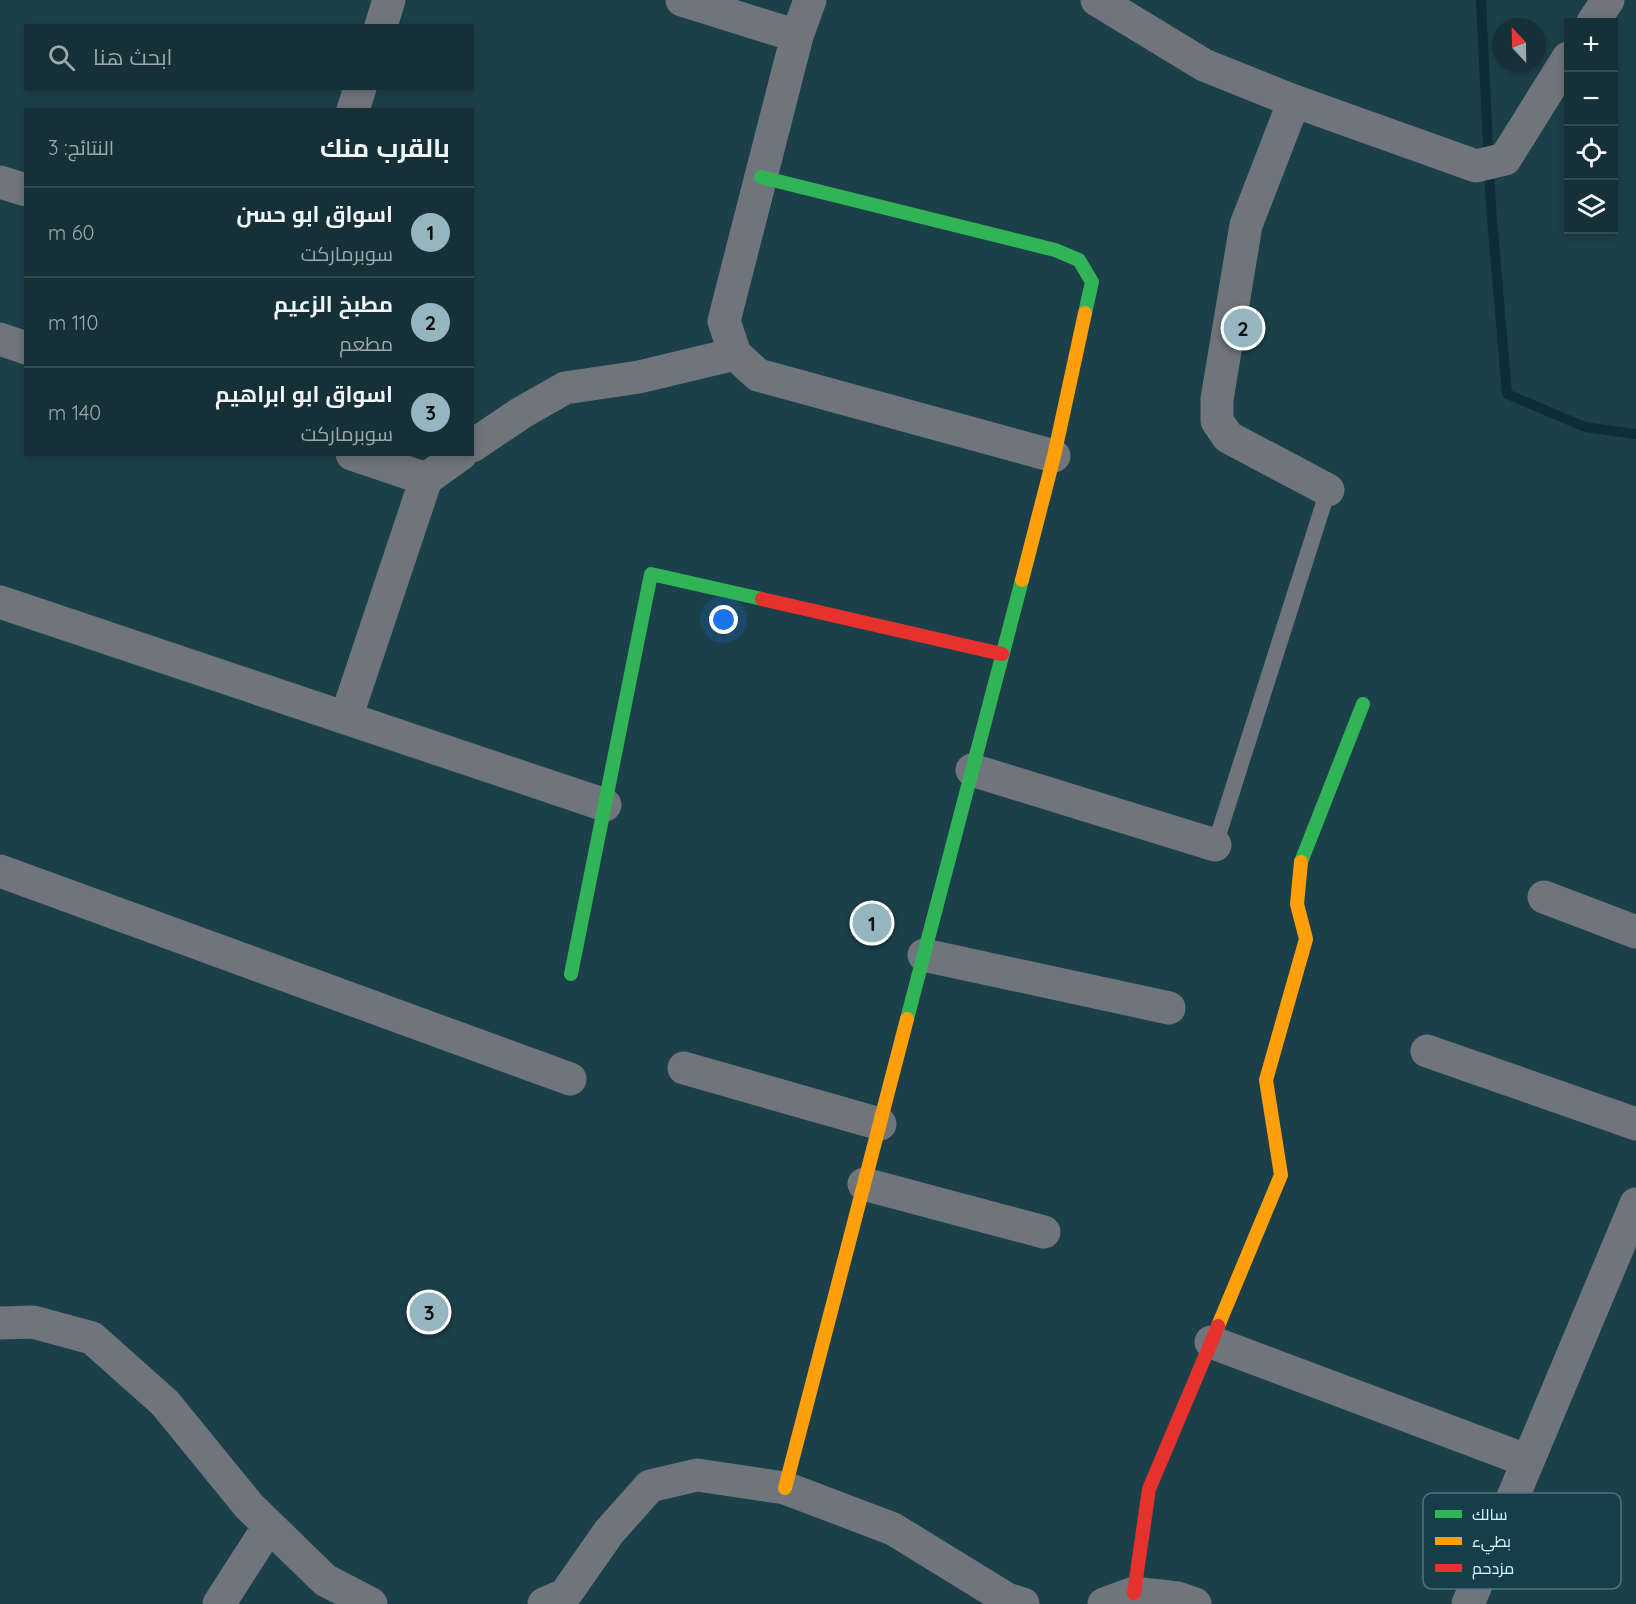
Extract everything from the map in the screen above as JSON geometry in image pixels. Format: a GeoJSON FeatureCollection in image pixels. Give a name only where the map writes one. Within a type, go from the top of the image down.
{"type":"FeatureCollection","features":[{"type":"Feature","properties":{"kind":"street"},"geometry":{"type":"LineString","coordinates":[[382,24],[389,0]]}},
{"type":"Feature","properties":{"kind":"street"},"geometry":{"type":"LineString","coordinates":[[682,0],[797,36]]}},
{"type":"Feature","properties":{"kind":"street"},"geometry":{"type":"LineString","coordinates":[[810,0],[797,36],[724,321],[735,354],[758,375],[1054,456]]}},
{"type":"Feature","properties":{"kind":"street"},"geometry":{"type":"LineString","coordinates":[[1097,0],[1204,65],[1294,101],[1491,162],[1564,65]]}},
{"type":"Feature","properties":{"kind":"street"},"geometry":{"type":"LineString","coordinates":[[1596,18],[1608,0]]}},
{"type":"Feature","properties":{"kind":"street"},"geometry":{"type":"LineString","coordinates":[[354,108],[359,90]]}},
{"type":"Feature","properties":{"kind":"street"},"geometry":{"type":"LineString","coordinates":[[1294,101],[1246,225],[1217,399],[1217,421],[1228,437],[1328,490]]}},
{"type":"Feature","properties":{"kind":"street"},"geometry":{"type":"LineString","coordinates":[[761,177],[1055,250],[1079,260],[1092,282],[1054,456],[785,1488]]}},
{"type":"Feature","properties":{"kind":"street"},"geometry":{"type":"LineString","coordinates":[[0,182],[24,189]]}},
{"type":"Feature","properties":{"kind":"street"},"geometry":{"type":"LineString","coordinates":[[0,339],[24,347]]}},
{"type":"Feature","properties":{"kind":"street"},"geometry":{"type":"LineString","coordinates":[[474,445],[520,413],[565,388],[639,376],[735,354]]}},
{"type":"Feature","properties":{"kind":"street"},"geometry":{"type":"LineString","coordinates":[[358,456],[426,479]]}},
{"type":"Feature","properties":{"kind":"street"},"geometry":{"type":"LineString","coordinates":[[346,718],[426,479],[458,456]]}},
{"type":"Feature","properties":{"kind":"street"},"geometry":{"type":"LineString","coordinates":[[572,974],[651,574],[1002,654]]}},
{"type":"Feature","properties":{"kind":"street"},"geometry":{"type":"LineString","coordinates":[[0,603],[605,805]]}},
{"type":"Feature","properties":{"kind":"street"},"geometry":{"type":"LineString","coordinates":[[1195,1604],[1177,1598],[1119,1598],[1149,1489],[1281,1175],[1266,1080],[1306,939],[1297,904],[1302,856],[1364,704]]}},
{"type":"Feature","properties":{"kind":"street"},"geometry":{"type":"LineString","coordinates":[[972,770],[1215,845]]}},
{"type":"Feature","properties":{"kind":"street"},"geometry":{"type":"LineString","coordinates":[[0,871],[570,1078]]}},
{"type":"Feature","properties":{"kind":"street"},"geometry":{"type":"LineString","coordinates":[[1544,897],[1636,932]]}},
{"type":"Feature","properties":{"kind":"street"},"geometry":{"type":"LineString","coordinates":[[924,955],[1169,1008]]}},
{"type":"Feature","properties":{"kind":"street"},"geometry":{"type":"LineString","coordinates":[[1427,1051],[1636,1124]]}},
{"type":"Feature","properties":{"kind":"street"},"geometry":{"type":"LineString","coordinates":[[684,1068],[880,1124]]}},
{"type":"Feature","properties":{"kind":"street"},"geometry":{"type":"LineString","coordinates":[[864,1184],[1044,1232]]}},
{"type":"Feature","properties":{"kind":"street"},"geometry":{"type":"LineString","coordinates":[[1515,1493],[1636,1204]]}},
{"type":"Feature","properties":{"kind":"street"},"geometry":{"type":"LineString","coordinates":[[0,1323],[33,1322],[92,1338],[165,1403],[249,1506],[325,1580],[371,1604]]}},
{"type":"Feature","properties":{"kind":"street"},"geometry":{"type":"LineString","coordinates":[[1211,1342],[1528,1461]]}},
{"type":"Feature","properties":{"kind":"street"},"geometry":{"type":"LineString","coordinates":[[544,1604],[565,1595],[609,1532],[650,1486],[697,1475],[785,1488],[893,1529],[1012,1602]]}},
{"type":"Feature","properties":{"kind":"street"},"geometry":{"type":"LineString","coordinates":[[219,1604],[269,1526]]}},
{"type":"Feature","properties":{"kind":"street"},"geometry":{"type":"LineString","coordinates":[[1468,1604],[1474,1589]]}},
{"type":"Feature","properties":{"kind":"lane"},"geometry":{"type":"LineString","coordinates":[[1215,845],[1328,490]]}},
{"type":"Feature","properties":{"kind":"waterway"},"geometry":{"type":"LineString","coordinates":[[1481,0],[1491,207],[1507,394],[1585,427],[1636,434]]}},
{"type":"Feature","properties":{"kind":"traffic: fast"},"geometry":{"type":"LineString","coordinates":[[761,177],[1055,250],[1079,260],[1092,282],[1085,313]]}},
{"type":"Feature","properties":{"kind":"traffic: fast"},"geometry":{"type":"LineString","coordinates":[[571,974],[651,574],[762,599]]}},
{"type":"Feature","properties":{"kind":"traffic: fast"},"geometry":{"type":"LineString","coordinates":[[907,1019],[1022,580]]}},
{"type":"Feature","properties":{"kind":"traffic: fast"},"geometry":{"type":"LineString","coordinates":[[1301,862],[1363,704]]}},
{"type":"Feature","properties":{"kind":"traffic: slow"},"geometry":{"type":"LineString","coordinates":[[1022,580],[1054,456],[1085,313]]}},
{"type":"Feature","properties":{"kind":"traffic: slow"},"geometry":{"type":"LineString","coordinates":[[1218,1326],[1281,1175],[1266,1080],[1306,939],[1297,904],[1301,862]]}},
{"type":"Feature","properties":{"kind":"traffic: slow"},"geometry":{"type":"LineString","coordinates":[[785,1488],[907,1019]]}},
{"type":"Feature","properties":{"kind":"traffic: jam"},"geometry":{"type":"LineString","coordinates":[[762,599],[1002,654]]}},
{"type":"Feature","properties":{"kind":"traffic: jam"},"geometry":{"type":"LineString","coordinates":[[1134,1593],[1149,1489],[1218,1326]]}},
{"type":"Feature","properties":{"kind":"place","name":"مطبخ الزعيم"},"geometry":{"type":"Point","coordinates":[1243,328]}},
{"type":"Feature","properties":{"kind":"place","name":"اسواق ابو حسن"},"geometry":{"type":"Point","coordinates":[872,923]}},
{"type":"Feature","properties":{"kind":"place","name":"اسواق ابو ابراهيم"},"geometry":{"type":"Point","coordinates":[429,1312]}}]}
